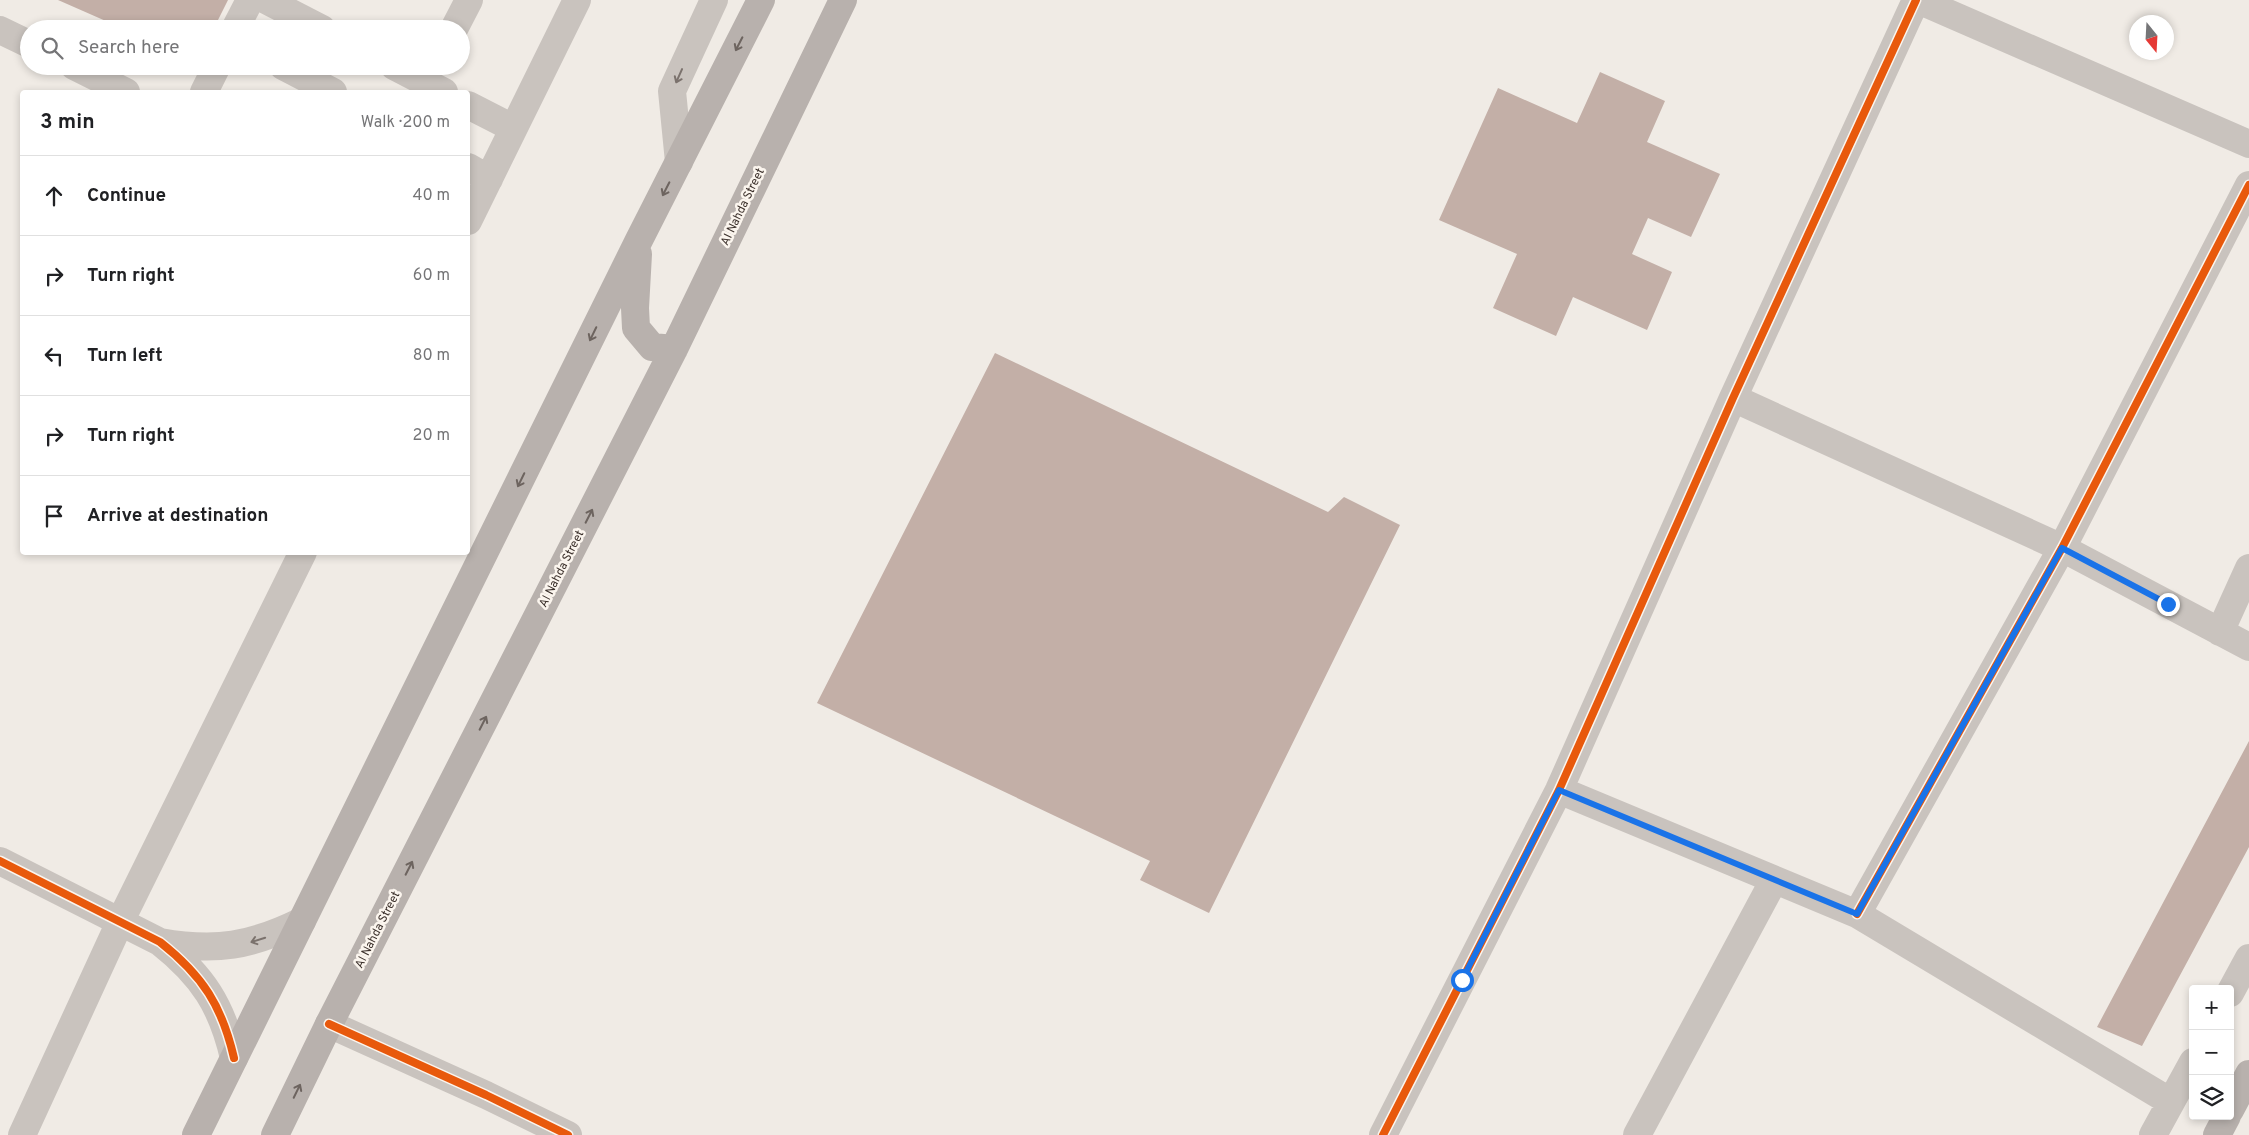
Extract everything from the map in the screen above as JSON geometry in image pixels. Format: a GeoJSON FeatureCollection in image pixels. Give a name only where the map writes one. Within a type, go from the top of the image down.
{"type":"FeatureCollection","features":[{"type":"Feature","properties":{"kind":"main road"},"geometry":{"type":"LineString","coordinates":[[196,1135],[639,240],[761,0]]}},
{"type":"Feature","properties":{"kind":"main road","name":"Al Nahda Street"},"geometry":{"type":"LineString","coordinates":[[275,1135],[329,1024],[674,349],[843,0]]}},
{"type":"Feature","properties":{"kind":"main road"},"geometry":{"type":"LineString","coordinates":[[639,240],[635,308],[636,328],[652,347],[674,349]]}},
{"type":"Feature","properties":{"kind":"main road"},"geometry":{"type":"LineString","coordinates":[[2234,1102],[2249,1074]]}},
{"type":"Feature","properties":{"kind":"main road"},"geometry":{"type":"LineString","coordinates":[[2217,1135],[2225,1120]]}},
{"type":"Feature","properties":{"kind":"street"},"geometry":{"type":"LineString","coordinates":[[240,20],[250,0]]}},
{"type":"Feature","properties":{"kind":"street"},"geometry":{"type":"LineString","coordinates":[[266,0],[305,20]]}},
{"type":"Feature","properties":{"kind":"street"},"geometry":{"type":"LineString","coordinates":[[459,20],[469,0]]}},
{"type":"Feature","properties":{"kind":"street"},"geometry":{"type":"LineString","coordinates":[[470,211],[478,173],[513,128],[577,0]]}},
{"type":"Feature","properties":{"kind":"street"},"geometry":{"type":"LineString","coordinates":[[679,162],[672,91],[714,0]]}},
{"type":"Feature","properties":{"kind":"street"},"geometry":{"type":"LineString","coordinates":[[1383,1135],[1559,790],[1733,398],[1917,0],[2249,144]]}},
{"type":"Feature","properties":{"kind":"street"},"geometry":{"type":"LineString","coordinates":[[0,30],[20,40]]}},
{"type":"Feature","properties":{"kind":"street"},"geometry":{"type":"LineString","coordinates":[[92,75],[122,90]]}},
{"type":"Feature","properties":{"kind":"street"},"geometry":{"type":"LineString","coordinates":[[205,90],[212,75]]}},
{"type":"Feature","properties":{"kind":"street"},"geometry":{"type":"LineString","coordinates":[[300,75],[329,90]]}},
{"type":"Feature","properties":{"kind":"street"},"geometry":{"type":"LineString","coordinates":[[419,75],[435,81]]}},
{"type":"Feature","properties":{"kind":"street"},"geometry":{"type":"LineString","coordinates":[[470,106],[513,128]]}},
{"type":"Feature","properties":{"kind":"street"},"geometry":{"type":"LineString","coordinates":[[1857,914],[2062,548],[2249,186]]}},
{"type":"Feature","properties":{"kind":"street"},"geometry":{"type":"LineString","coordinates":[[1733,398],[2062,548],[2249,647]]}},
{"type":"Feature","properties":{"kind":"street"},"geometry":{"type":"LineString","coordinates":[[22,1135],[120,922],[302,555]]}},
{"type":"Feature","properties":{"kind":"street"},"geometry":{"type":"LineString","coordinates":[[2220,632],[2249,568]]}},
{"type":"Feature","properties":{"kind":"street"},"geometry":{"type":"LineString","coordinates":[[1559,790],[1857,914],[2171,1102]]}},
{"type":"Feature","properties":{"kind":"street"},"geometry":{"type":"LineString","coordinates":[[0,862],[160,942],[182,960],[217,1004],[228,1030],[234,1058]]}},
{"type":"Feature","properties":{"kind":"street"},"geometry":{"type":"LineString","coordinates":[[1637,1135],[1774,880]]}},
{"type":"Feature","properties":{"kind":"street"},"geometry":{"type":"LineString","coordinates":[[160,942],[189,947],[218,947],[248,943],[276,934],[302,921]]}},
{"type":"Feature","properties":{"kind":"street"},"geometry":{"type":"LineString","coordinates":[[2234,986],[2249,958]]}},
{"type":"Feature","properties":{"kind":"street"},"geometry":{"type":"LineString","coordinates":[[329,1024],[486,1095],[568,1135]]}},
{"type":"Feature","properties":{"kind":"street"},"geometry":{"type":"LineString","coordinates":[[2153,1135],[2189,1069]]}},
{"type":"Feature","properties":{"kind":"street"},"geometry":{"type":"LineString","coordinates":[[2210,1135],[2212,1120]]}},
{"type":"Feature","properties":{"kind":"building"},"geometry":{"type":"Polygon","coordinates":[[[58,0],[228,0],[218,20],[104,20],[58,0]]]}},
{"type":"Feature","properties":{"kind":"building"},"geometry":{"type":"Polygon","coordinates":[[[1600,72],[1665,101],[1647,142],[1720,174],[1691,237],[1648,218],[1632,254],[1672,272],[1647,330],[1573,297],[1556,336],[1493,308],[1517,254],[1439,220],[1498,88],[1577,123],[1600,72]]]}},
{"type":"Feature","properties":{"kind":"building"},"geometry":{"type":"Polygon","coordinates":[[[995,353],[1328,512],[1344,497],[1400,525],[1209,913],[1140,880],[1150,861],[817,703],[995,353]]]}},
{"type":"Feature","properties":{"kind":"building"},"geometry":{"type":"Polygon","coordinates":[[[2249,741],[2249,847],[2142,1046],[2097,1027],[2249,741]]]}},
{"type":"Feature","properties":{"kind":"cycle path"},"geometry":{"type":"LineString","coordinates":[[1383,1135],[1559,790],[1733,398],[1916,0]]}},
{"type":"Feature","properties":{"kind":"cycle path"},"geometry":{"type":"LineString","coordinates":[[1857,914],[2062,548],[2249,185]]}},
{"type":"Feature","properties":{"kind":"cycle path"},"geometry":{"type":"LineString","coordinates":[[0,861],[160,942],[188,967],[209,993],[217,1007],[234,1058]]}},
{"type":"Feature","properties":{"kind":"cycle path"},"geometry":{"type":"LineString","coordinates":[[329,1024],[486,1095],[568,1135]]}},
{"type":"Feature","properties":{"kind":"route"},"geometry":{"type":"LineString","coordinates":[[1462,980],[1559,790],[1857,914],[2062,548],[2168,604]]}}]}
